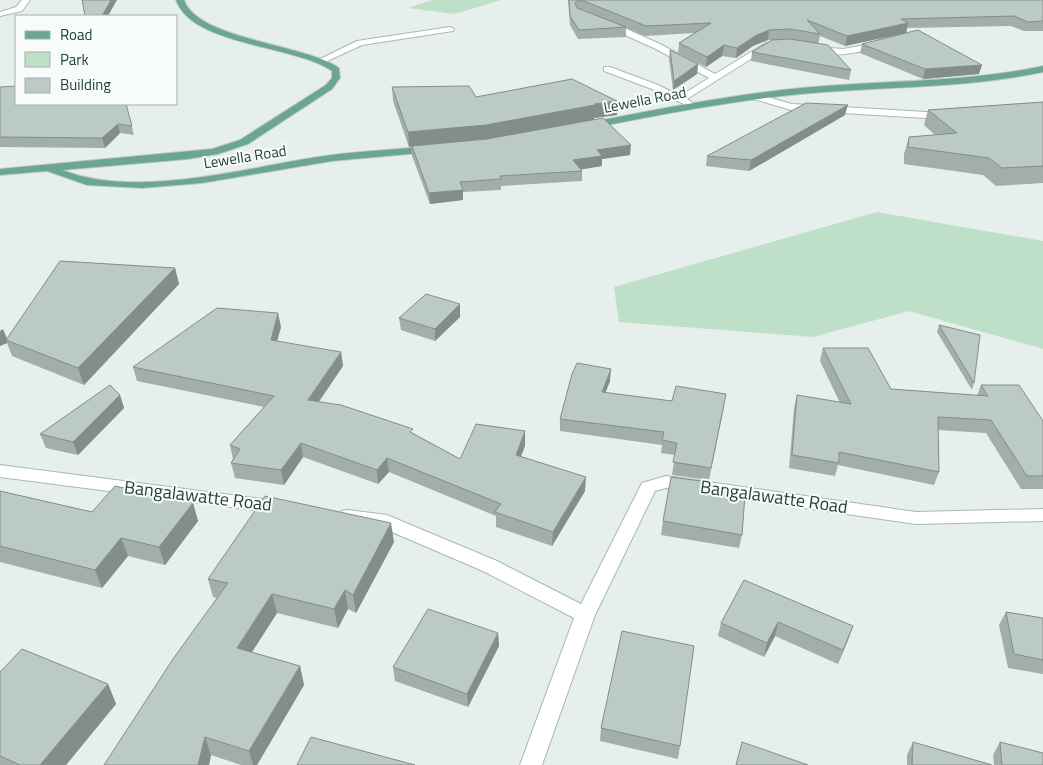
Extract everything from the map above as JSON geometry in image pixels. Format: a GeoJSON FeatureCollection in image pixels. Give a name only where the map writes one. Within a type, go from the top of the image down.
{"type":"FeatureCollection","features":[{"type":"Feature","properties":{"kind":"main road"},"geometry":{"type":"LineString","coordinates":[[0,172],[188,156],[214,152],[244,142],[329,88],[336,78],[336,70],[330,64],[248,42],[211,28],[187,12],[177,1]]}},
{"type":"Feature","properties":{"kind":"main road","name":"Lewella Road"},"geometry":{"type":"LineString","coordinates":[[579,128],[692,106],[802,91],[949,82],[1006,76],[1043,69]]}},
{"type":"Feature","properties":{"kind":"main road","name":"Lewella Road"},"geometry":{"type":"LineString","coordinates":[[48,168],[87,182],[162,184],[319,160],[440,148]]}},
{"type":"Feature","properties":{"kind":"street"},"geometry":{"type":"LineString","coordinates":[[0,14],[19,9],[26,0]]}},
{"type":"Feature","properties":{"kind":"street"},"geometry":{"type":"LineString","coordinates":[[596,20],[643,39],[716,78]]}},
{"type":"Feature","properties":{"kind":"street"},"geometry":{"type":"LineString","coordinates":[[320,61],[360,44],[375,40],[450,29]]}},
{"type":"Feature","properties":{"kind":"street"},"geometry":{"type":"LineString","coordinates":[[807,48],[826,52],[843,52],[893,40]]}},
{"type":"Feature","properties":{"kind":"street"},"geometry":{"type":"LineString","coordinates":[[680,99],[765,46],[778,42]]}},
{"type":"Feature","properties":{"kind":"street"},"geometry":{"type":"LineString","coordinates":[[607,69],[655,87],[692,106]]}},
{"type":"Feature","properties":{"kind":"street"},"geometry":{"type":"LineString","coordinates":[[757,97],[791,107],[943,116]]}},
{"type":"Feature","properties":{"kind":"street","name":"Bangalawatte Road"},"geometry":{"type":"LineString","coordinates":[[0,471],[293,508]]}},
{"type":"Feature","properties":{"kind":"street","name":"Bangalawatte Road"},"geometry":{"type":"LineString","coordinates":[[532,765],[585,615],[648,487],[666,482],[916,518],[1043,515]]}},
{"type":"Feature","properties":{"kind":"street"},"geometry":{"type":"LineString","coordinates":[[332,514],[381,520],[490,566],[585,615]]}},
{"type":"Feature","properties":{"kind":"green space"},"geometry":{"type":"Polygon","coordinates":[[[432,0],[501,0],[455,14],[408,8],[432,0]]]}},
{"type":"Feature","properties":{"kind":"green space"},"geometry":{"type":"Polygon","coordinates":[[[877,212],[1043,241],[1043,349],[909,311],[813,337],[619,322],[614,287],[877,212]]]}},
{"type":"Feature","properties":{"kind":"building"},"geometry":{"type":"Polygon","coordinates":[[[82,0],[111,0],[103,15],[85,15],[82,0]]]}},
{"type":"Feature","properties":{"kind":"building"},"geometry":{"type":"Polygon","coordinates":[[[569,0],[1043,0],[1043,21],[1028,22],[1014,16],[901,19],[908,23],[847,36],[807,20],[820,34],[790,29],[769,30],[755,36],[737,48],[724,45],[707,57],[679,43],[711,23],[646,26],[584,1],[577,1],[575,3],[577,8],[626,27],[579,30],[570,16],[569,0]]]}},
{"type":"Feature","properties":{"kind":"building"},"geometry":{"type":"Polygon","coordinates":[[[918,30],[982,65],[925,69],[862,44],[918,30]]]}},
{"type":"Feature","properties":{"kind":"building"},"geometry":{"type":"Polygon","coordinates":[[[790,39],[828,45],[851,70],[752,52],[772,40],[790,39]]]}},
{"type":"Feature","properties":{"kind":"building"},"geometry":{"type":"Polygon","coordinates":[[[670,50],[698,64],[674,81],[670,50]]]}},
{"type":"Feature","properties":{"kind":"building"},"geometry":{"type":"Polygon","coordinates":[[[572,79],[617,101],[486,125],[408,132],[392,87],[469,86],[476,97],[572,79]]]}},
{"type":"Feature","properties":{"kind":"building"},"geometry":{"type":"Polygon","coordinates":[[[15,86],[15,105],[126,105],[132,126],[118,124],[102,138],[0,137],[0,87],[15,86]]]}},
{"type":"Feature","properties":{"kind":"building"},"geometry":{"type":"Polygon","coordinates":[[[1043,102],[1043,166],[1002,168],[989,158],[908,147],[909,137],[957,133],[928,110],[1043,102]]]}},
{"type":"Feature","properties":{"kind":"building"},"geometry":{"type":"Polygon","coordinates":[[[806,103],[848,105],[751,160],[707,156],[806,103]]]}},
{"type":"Feature","properties":{"kind":"building"},"geometry":{"type":"Polygon","coordinates":[[[603,118],[631,145],[597,150],[602,156],[573,160],[582,171],[500,176],[501,179],[460,182],[463,190],[429,193],[412,146],[487,139],[603,118]]]}},
{"type":"Feature","properties":{"kind":"building"},"geometry":{"type":"Polygon","coordinates":[[[60,261],[175,268],[78,368],[6,340],[60,261]]]}},
{"type":"Feature","properties":{"kind":"building"},"geometry":{"type":"Polygon","coordinates":[[[426,294],[460,304],[435,329],[399,318],[426,294]]]}},
{"type":"Feature","properties":{"kind":"building"},"geometry":{"type":"Polygon","coordinates":[[[217,308],[278,313],[271,340],[341,352],[308,400],[341,405],[413,429],[410,432],[460,459],[476,424],[525,431],[516,455],[586,477],[553,532],[495,512],[501,504],[387,458],[377,470],[301,443],[281,470],[231,463],[240,449],[230,445],[274,396],[133,367],[217,308]]]}},
{"type":"Feature","properties":{"kind":"building"},"geometry":{"type":"Polygon","coordinates":[[[939,325],[980,335],[974,383],[939,325]]]}},
{"type":"Feature","properties":{"kind":"building"},"geometry":{"type":"Polygon","coordinates":[[[823,348],[868,348],[891,389],[988,396],[981,385],[1019,385],[1043,421],[1043,476],[1027,476],[991,420],[938,417],[939,472],[839,452],[839,463],[792,455],[797,395],[851,404],[823,348]]]}},
{"type":"Feature","properties":{"kind":"building"},"geometry":{"type":"Polygon","coordinates":[[[577,363],[611,369],[602,392],[672,401],[676,386],[726,394],[711,468],[673,462],[677,443],[662,440],[664,432],[560,419],[572,374],[577,363]]]}},
{"type":"Feature","properties":{"kind":"building"},"geometry":{"type":"Polygon","coordinates":[[[110,385],[120,395],[73,442],[40,434],[110,385]]]}},
{"type":"Feature","properties":{"kind":"building"},"geometry":{"type":"Polygon","coordinates":[[[671,477],[708,482],[707,489],[745,495],[742,535],[663,521],[671,477]]]}},
{"type":"Feature","properties":{"kind":"building"},"geometry":{"type":"Polygon","coordinates":[[[115,486],[193,503],[159,547],[121,538],[95,570],[0,546],[0,491],[92,512],[115,486]]]}},
{"type":"Feature","properties":{"kind":"building"},"geometry":{"type":"Polygon","coordinates":[[[265,496],[391,523],[353,595],[345,590],[334,609],[272,594],[237,648],[300,666],[249,751],[205,737],[198,765],[104,765],[173,659],[228,583],[208,579],[265,496]]]}},
{"type":"Feature","properties":{"kind":"building"},"geometry":{"type":"Polygon","coordinates":[[[744,580],[853,626],[843,650],[778,622],[767,643],[721,623],[744,580]]]}},
{"type":"Feature","properties":{"kind":"building"},"geometry":{"type":"Polygon","coordinates":[[[428,609],[498,633],[467,694],[393,667],[428,609]]]}},
{"type":"Feature","properties":{"kind":"building"},"geometry":{"type":"Polygon","coordinates":[[[1006,612],[1043,618],[1043,660],[1014,654],[1006,612]]]}},
{"type":"Feature","properties":{"kind":"building"},"geometry":{"type":"Polygon","coordinates":[[[622,631],[694,646],[680,746],[601,728],[622,631]]]}},
{"type":"Feature","properties":{"kind":"building"},"geometry":{"type":"Polygon","coordinates":[[[22,649],[108,684],[40,765],[20,765],[0,756],[0,672],[22,649]]]}},
{"type":"Feature","properties":{"kind":"building"},"geometry":{"type":"Polygon","coordinates":[[[311,737],[415,765],[297,765],[311,737]]]}},
{"type":"Feature","properties":{"kind":"building"},"geometry":{"type":"Polygon","coordinates":[[[742,742],[808,765],[736,765],[742,742]]]}},
{"type":"Feature","properties":{"kind":"building"},"geometry":{"type":"Polygon","coordinates":[[[913,742],[992,765],[912,765],[913,742]]]}},
{"type":"Feature","properties":{"kind":"building"},"geometry":{"type":"Polygon","coordinates":[[[1000,742],[1043,753],[1043,765],[1002,765],[1000,742]]]}}]}
